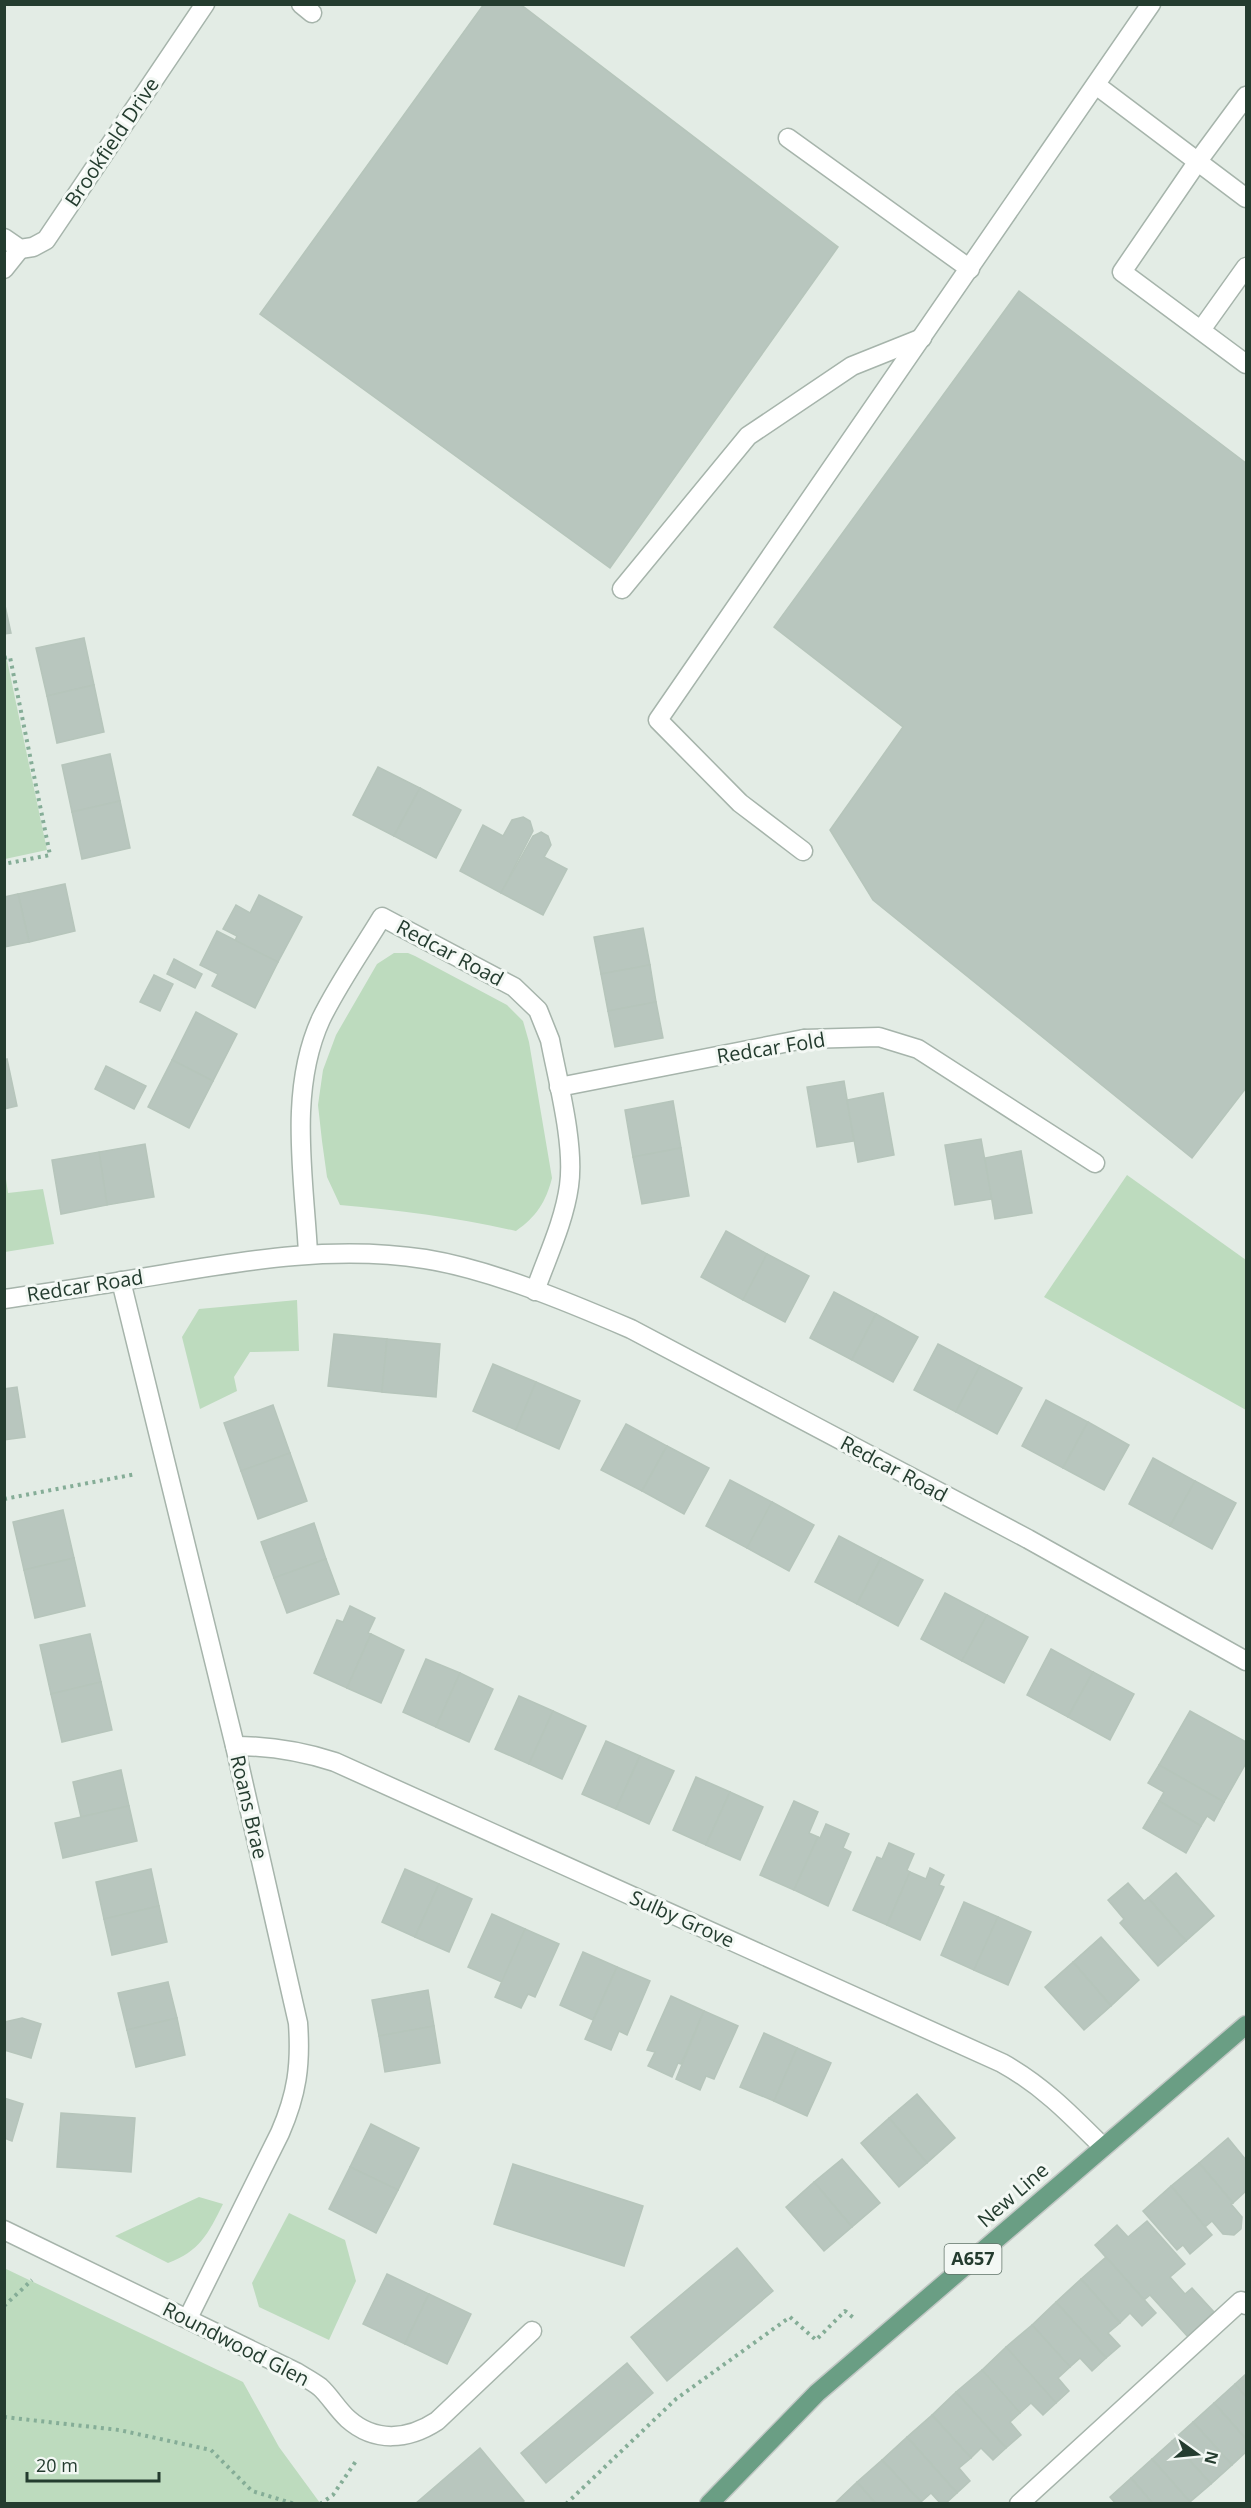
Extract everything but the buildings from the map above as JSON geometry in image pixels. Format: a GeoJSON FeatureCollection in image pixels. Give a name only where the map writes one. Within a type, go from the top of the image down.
{"type":"FeatureCollection","features":[{"type":"Feature","properties":{"kind":"main road","name":"New Line"},"geometry":{"type":"LineString","coordinates":[[709,2504],[817,2394],[1246,2025]]}},
{"type":"Feature","properties":{"kind":"street","name":"Brookfield Drive"},"geometry":{"type":"LineString","coordinates":[[20,249],[33,247],[46,240],[205,4]]}},
{"type":"Feature","properties":{"kind":"street"},"geometry":{"type":"LineString","coordinates":[[803,851],[741,803],[658,720],[1150,4]]}},
{"type":"Feature","properties":{"kind":"street"},"geometry":{"type":"LineString","coordinates":[[1096,85],[1246,198]]}},
{"type":"Feature","properties":{"kind":"street"},"geometry":{"type":"LineString","coordinates":[[1246,96],[1198,161],[1122,272],[1246,364]]}},
{"type":"Feature","properties":{"kind":"street"},"geometry":{"type":"LineString","coordinates":[[788,138],[970,269]]}},
{"type":"Feature","properties":{"kind":"street"},"geometry":{"type":"LineString","coordinates":[[4,238],[20,249],[4,269]]}},
{"type":"Feature","properties":{"kind":"street"},"geometry":{"type":"LineString","coordinates":[[1201,330],[1246,267]]}},
{"type":"Feature","properties":{"kind":"street"},"geometry":{"type":"LineString","coordinates":[[622,589],[747,436],[852,366],[922,338]]}},
{"type":"Feature","properties":{"kind":"street","name":"Redcar Road"},"geometry":{"type":"LineString","coordinates":[[308,1253],[301,1133],[305,1075],[321,1019],[382,917],[514,987],[538,1010],[545,1024],[559,1087],[569,1150],[569,1185],[561,1220],[535,1291]]}},
{"type":"Feature","properties":{"kind":"street","name":"Redcar Fold"},"geometry":{"type":"LineString","coordinates":[[559,1087],[804,1039],[879,1037],[918,1049],[1095,1163]]}},
{"type":"Feature","properties":{"kind":"street","name":"Redcar Road"},"geometry":{"type":"LineString","coordinates":[[4,1299],[221,1263],[308,1253],[368,1252],[426,1259],[482,1273],[631,1329],[1028,1539],[1246,1661]]}},
{"type":"Feature","properties":{"kind":"street","name":"Roans Brae"},"geometry":{"type":"LineString","coordinates":[[122,1281],[235,1746],[298,2023],[300,2051],[298,2079],[291,2107],[188,2318]]}},
{"type":"Feature","properties":{"kind":"street","name":"Sulby Grove"},"geometry":{"type":"LineString","coordinates":[[235,1746],[269,1746],[335,1762],[1002,2063],[1027,2076],[1047,2092],[1103,2147]]}},
{"type":"Feature","properties":{"kind":"street","name":"Roundwood Glen"},"geometry":{"type":"LineString","coordinates":[[4,2230],[296,2372],[320,2387],[346,2417],[359,2427],[390,2437],[407,2436],[423,2431],[437,2421],[532,2331]]}},
{"type":"Feature","properties":{"kind":"street"},"geometry":{"type":"LineString","coordinates":[[1019,2504],[1241,2301],[1246,2305]]}},
{"type":"Feature","properties":{"kind":"path"},"geometry":{"type":"LineString","coordinates":[[4,658],[10,657],[50,855],[4,864]]}},
{"type":"Feature","properties":{"kind":"path"},"geometry":{"type":"LineString","coordinates":[[4,1499],[168,1468]]}},
{"type":"Feature","properties":{"kind":"path"},"geometry":{"type":"LineString","coordinates":[[566,2504],[676,2399],[790,2317],[816,2340],[845,2311]]}},
{"type":"Feature","properties":{"kind":"path"},"geometry":{"type":"LineString","coordinates":[[4,2417],[119,2430],[211,2450],[252,2491],[295,2504]]}},
{"type":"Feature","properties":{"kind":"path"},"geometry":{"type":"LineString","coordinates":[[320,2504],[333,2495],[375,2434]]}},
{"type":"Feature","properties":{"kind":"green space"},"geometry":{"type":"Polygon","coordinates":[[[7,660],[47,850],[5,859],[4,661],[7,660]]]}},
{"type":"Feature","properties":{"kind":"green space"},"geometry":{"type":"Polygon","coordinates":[[[394,953],[408,953],[415,956],[507,1005],[523,1021],[529,1042],[552,1178],[539,1208],[516,1231],[429,1215],[340,1205],[327,1177],[318,1105],[323,1070],[336,1035],[377,964],[394,953]]]}},
{"type":"Feature","properties":{"kind":"green space"},"geometry":{"type":"Polygon","coordinates":[[[5,1172],[8,1193],[43,1189],[54,1244],[5,1252],[5,1172]]]}},
{"type":"Feature","properties":{"kind":"green space"},"geometry":{"type":"Polygon","coordinates":[[[1127,1175],[1246,1260],[1246,1410],[1044,1297],[1127,1175]]]}},
{"type":"Feature","properties":{"kind":"green space"},"geometry":{"type":"Polygon","coordinates":[[[297,1300],[299,1351],[250,1352],[234,1377],[237,1391],[200,1409],[182,1337],[199,1309],[297,1300]]]}},
{"type":"Feature","properties":{"kind":"green space"},"geometry":{"type":"Polygon","coordinates":[[[199,2197],[223,2204],[202,2240],[196,2247],[179,2258],[168,2263],[115,2236],[199,2197]]]}},
{"type":"Feature","properties":{"kind":"green space"},"geometry":{"type":"Polygon","coordinates":[[[289,2213],[345,2240],[356,2281],[329,2340],[259,2307],[252,2283],[289,2213]]]}},
{"type":"Feature","properties":{"kind":"green space"},"geometry":{"type":"Polygon","coordinates":[[[4,2268],[243,2382],[279,2447],[320,2503],[5,2503],[4,2268]]]}}]}
